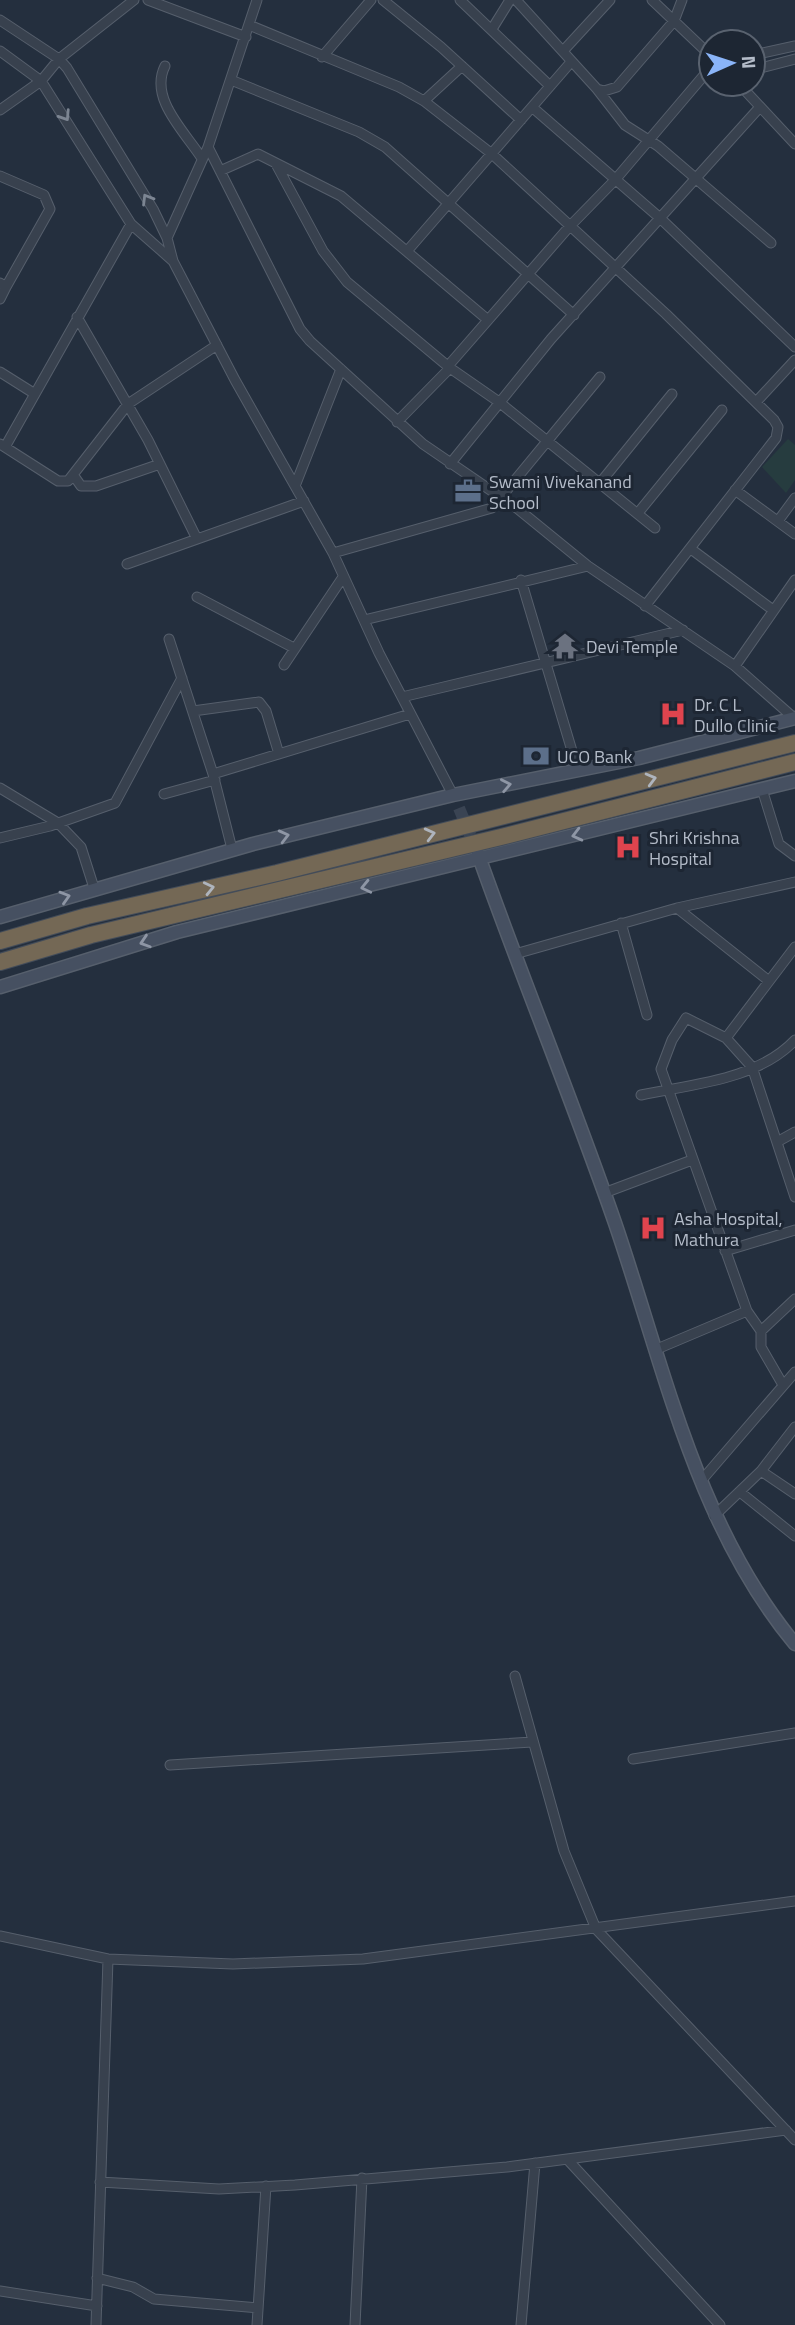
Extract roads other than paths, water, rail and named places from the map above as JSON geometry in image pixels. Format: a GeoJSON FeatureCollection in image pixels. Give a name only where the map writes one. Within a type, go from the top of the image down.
{"type":"FeatureCollection","features":[{"type":"Feature","properties":{"kind":"highway"},"geometry":{"type":"LineString","coordinates":[[0,941],[88,916],[277,873],[795,743]]}},
{"type":"Feature","properties":{"kind":"highway"},"geometry":{"type":"LineString","coordinates":[[0,962],[91,935],[284,890],[795,762]]}},
{"type":"Feature","properties":{"kind":"street"},"geometry":{"type":"LineString","coordinates":[[0,110],[41,81],[59,59],[134,0]]}},
{"type":"Feature","properties":{"kind":"street"},"geometry":{"type":"LineString","coordinates":[[148,0],[167,2],[246,37]]}},
{"type":"Feature","properties":{"kind":"street"},"geometry":{"type":"LineString","coordinates":[[167,238],[201,157],[208,147],[257,0]]}},
{"type":"Feature","properties":{"kind":"street"},"geometry":{"type":"LineString","coordinates":[[322,57],[370,0]]}},
{"type":"Feature","properties":{"kind":"street"},"geometry":{"type":"LineString","coordinates":[[383,0],[462,66],[520,120]]}},
{"type":"Feature","properties":{"kind":"street"},"geometry":{"type":"LineString","coordinates":[[460,0],[550,86]]}},
{"type":"Feature","properties":{"kind":"street"},"geometry":{"type":"LineString","coordinates":[[492,29],[510,0]]}},
{"type":"Feature","properties":{"kind":"street"},"geometry":{"type":"LineString","coordinates":[[516,0],[597,89],[625,125],[650,139],[771,243]]}},
{"type":"Feature","properties":{"kind":"street"},"geometry":{"type":"LineString","coordinates":[[563,51],[610,0]]}},
{"type":"Feature","properties":{"kind":"street"},"geometry":{"type":"LineString","coordinates":[[652,0],[697,43]]}},
{"type":"Feature","properties":{"kind":"street"},"geometry":{"type":"LineString","coordinates":[[597,89],[604,91],[617,87],[674,21],[682,0]]}},
{"type":"Feature","properties":{"kind":"street"},"geometry":{"type":"LineString","coordinates":[[0,20],[59,59],[82,90],[167,238],[173,261],[217,345],[333,553],[410,714],[460,808]]}},
{"type":"Feature","properties":{"kind":"street"},"geometry":{"type":"LineString","coordinates":[[249,25],[399,87],[424,101],[492,154],[757,401],[774,420],[778,431],[691,549],[645,606]]}},
{"type":"Feature","properties":{"kind":"street"},"geometry":{"type":"LineString","coordinates":[[767,52],[795,46]]}},
{"type":"Feature","properties":{"kind":"street"},"geometry":{"type":"LineString","coordinates":[[0,51],[41,81],[131,224],[173,261]]}},
{"type":"Feature","properties":{"kind":"street"},"geometry":{"type":"LineString","coordinates":[[767,66],[795,59]]}},
{"type":"Feature","properties":{"kind":"street"},"geometry":{"type":"LineString","coordinates":[[408,250],[571,62]]}},
{"type":"Feature","properties":{"kind":"street"},"geometry":{"type":"LineString","coordinates":[[165,66],[160,77],[161,95],[201,157]]}},
{"type":"Feature","properties":{"kind":"street"},"geometry":{"type":"LineString","coordinates":[[424,101],[462,66]]}},
{"type":"Feature","properties":{"kind":"street"},"geometry":{"type":"LineString","coordinates":[[231,80],[372,139],[450,203],[574,315]]}},
{"type":"Feature","properties":{"kind":"street"},"geometry":{"type":"LineString","coordinates":[[397,422],[449,367],[569,227],[615,180],[697,84]]}},
{"type":"Feature","properties":{"kind":"street"},"geometry":{"type":"LineString","coordinates":[[752,98],[795,144]]}},
{"type":"Feature","properties":{"kind":"street"},"geometry":{"type":"LineString","coordinates":[[532,107],[660,218],[795,348]]}},
{"type":"Feature","properties":{"kind":"street"},"geometry":{"type":"LineString","coordinates":[[450,464],[499,401],[695,177],[760,107]]}},
{"type":"Feature","properties":{"kind":"street"},"geometry":{"type":"LineString","coordinates":[[208,147],[300,329],[341,369],[397,422],[450,464],[502,499],[588,566],[735,666],[794,718]]}},
{"type":"Feature","properties":{"kind":"street"},"geometry":{"type":"LineString","coordinates":[[220,171],[258,154],[341,196],[488,320]]}},
{"type":"Feature","properties":{"kind":"street"},"geometry":{"type":"LineString","coordinates":[[276,163],[338,273],[449,367],[499,401],[655,527]]}},
{"type":"Feature","properties":{"kind":"street"},"geometry":{"type":"LineString","coordinates":[[0,176],[44,195],[50,209],[3,285],[0,299]]}},
{"type":"Feature","properties":{"kind":"street"},"geometry":{"type":"LineString","coordinates":[[131,224],[3,446],[58,481],[68,481],[128,404],[217,345]]}},
{"type":"Feature","properties":{"kind":"street"},"geometry":{"type":"LineString","coordinates":[[78,317],[128,404],[197,539]]}},
{"type":"Feature","properties":{"kind":"street"},"geometry":{"type":"LineString","coordinates":[[757,401],[795,360]]}},
{"type":"Feature","properties":{"kind":"street"},"geometry":{"type":"LineString","coordinates":[[295,486],[341,369]]}},
{"type":"Feature","properties":{"kind":"street"},"geometry":{"type":"LineString","coordinates":[[0,372],[35,394]]}},
{"type":"Feature","properties":{"kind":"street"},"geometry":{"type":"LineString","coordinates":[[333,553],[483,513],[502,499],[600,377]]}},
{"type":"Feature","properties":{"kind":"street"},"geometry":{"type":"LineString","coordinates":[[600,483],[672,394]]}},
{"type":"Feature","properties":{"kind":"street"},"geometry":{"type":"LineString","coordinates":[[638,513],[722,410]]}},
{"type":"Feature","properties":{"kind":"street"},"geometry":{"type":"LineString","coordinates":[[74,476],[81,486],[96,486],[160,464]]}},
{"type":"Feature","properties":{"kind":"street"},"geometry":{"type":"LineString","coordinates":[[735,490],[795,534]]}},
{"type":"Feature","properties":{"kind":"street"},"geometry":{"type":"LineString","coordinates":[[778,521],[795,498]]}},
{"type":"Feature","properties":{"kind":"street"},"geometry":{"type":"LineString","coordinates":[[127,564],[304,501]]}},
{"type":"Feature","properties":{"kind":"street"},"geometry":{"type":"LineString","coordinates":[[691,549],[772,610]]}},
{"type":"Feature","properties":{"kind":"street"},"geometry":{"type":"LineString","coordinates":[[364,620],[588,566]]}},
{"type":"Feature","properties":{"kind":"street"},"geometry":{"type":"LineString","coordinates":[[284,665],[343,577]]}},
{"type":"Feature","properties":{"kind":"street"},"geometry":{"type":"LineString","coordinates":[[521,580],[578,771]]}},
{"type":"Feature","properties":{"kind":"street"},"geometry":{"type":"LineString","coordinates":[[735,666],[795,580]]}},
{"type":"Feature","properties":{"kind":"street"},"geometry":{"type":"LineString","coordinates":[[197,597],[294,648]]}},
{"type":"Feature","properties":{"kind":"street"},"geometry":{"type":"LineString","coordinates":[[402,697],[683,630]]}},
{"type":"Feature","properties":{"kind":"street"},"geometry":{"type":"LineString","coordinates":[[169,639],[214,777],[232,849]]}},
{"type":"Feature","properties":{"kind":"street"},"geometry":{"type":"LineString","coordinates":[[0,838],[58,823],[115,803],[182,678]]}},
{"type":"Feature","properties":{"kind":"street"},"geometry":{"type":"LineString","coordinates":[[193,711],[259,702],[266,711],[279,754]]}},
{"type":"Feature","properties":{"kind":"street"},"geometry":{"type":"LineString","coordinates":[[164,794],[279,754],[410,714]]}},
{"type":"Feature","properties":{"kind":"street"},"geometry":{"type":"LineString","coordinates":[[0,917],[232,849],[453,795],[578,771],[794,718]]}},
{"type":"Feature","properties":{"kind":"street"},"geometry":{"type":"LineString","coordinates":[[0,987],[177,932],[795,781]]}},
{"type":"Feature","properties":{"kind":"street"},"geometry":{"type":"LineString","coordinates":[[0,788],[58,823],[81,847],[94,888]]}},
{"type":"Feature","properties":{"kind":"street"},"geometry":{"type":"LineString","coordinates":[[762,789],[779,844],[795,856]]}},
{"type":"Feature","properties":{"kind":"street"},"geometry":{"type":"LineString","coordinates":[[479,857],[567,1086],[715,1516],[766,1609],[795,1644]]}},
{"type":"Feature","properties":{"kind":"street"},"geometry":{"type":"LineString","coordinates":[[515,954],[677,908],[795,882]]}},
{"type":"Feature","properties":{"kind":"street"},"geometry":{"type":"LineString","coordinates":[[677,908],[769,981]]}},
{"type":"Feature","properties":{"kind":"street"},"geometry":{"type":"LineString","coordinates":[[621,923],[647,1015]]}},
{"type":"Feature","properties":{"kind":"street"},"geometry":{"type":"LineString","coordinates":[[726,1038],[795,947]]}},
{"type":"Feature","properties":{"kind":"street"},"geometry":{"type":"LineString","coordinates":[[783,1385],[761,1346],[761,1331],[747,1311],[661,1069],[672,1040],[686,1018],[726,1038],[752,1067],[795,1197]]}},
{"type":"Feature","properties":{"kind":"street"},"geometry":{"type":"LineString","coordinates":[[641,1095],[735,1076],[783,1053],[795,1040]]}},
{"type":"Feature","properties":{"kind":"street"},"geometry":{"type":"LineString","coordinates":[[777,1142],[795,1132]]}},
{"type":"Feature","properties":{"kind":"street"},"geometry":{"type":"LineString","coordinates":[[604,1193],[692,1160]]}},
{"type":"Feature","properties":{"kind":"street"},"geometry":{"type":"LineString","coordinates":[[725,1251],[795,1230]]}},
{"type":"Feature","properties":{"kind":"street"},"geometry":{"type":"LineString","coordinates":[[761,1331],[795,1299]]}},
{"type":"Feature","properties":{"kind":"street"},"geometry":{"type":"LineString","coordinates":[[657,1349],[747,1311]]}},
{"type":"Feature","properties":{"kind":"street"},"geometry":{"type":"LineString","coordinates":[[701,1481],[795,1372]]}},
{"type":"Feature","properties":{"kind":"street"},"geometry":{"type":"LineString","coordinates":[[715,1516],[761,1471],[795,1427]]}},
{"type":"Feature","properties":{"kind":"street"},"geometry":{"type":"LineString","coordinates":[[761,1471],[795,1494]]}},
{"type":"Feature","properties":{"kind":"street"},"geometry":{"type":"LineString","coordinates":[[740,1492],[795,1536]]}},
{"type":"Feature","properties":{"kind":"street"},"geometry":{"type":"LineString","coordinates":[[515,1676],[564,1851],[596,1929],[795,2140]]}},
{"type":"Feature","properties":{"kind":"street"},"geometry":{"type":"LineString","coordinates":[[633,1759],[795,1733]]}},
{"type":"Feature","properties":{"kind":"street"},"geometry":{"type":"LineString","coordinates":[[170,1765],[532,1742]]}},
{"type":"Feature","properties":{"kind":"street"},"geometry":{"type":"LineString","coordinates":[[0,1936],[108,1959],[233,1964],[363,1959],[795,1901]]}},
{"type":"Feature","properties":{"kind":"street"},"geometry":{"type":"LineString","coordinates":[[96,2325],[108,1959]]}},
{"type":"Feature","properties":{"kind":"street"},"geometry":{"type":"LineString","coordinates":[[100,2182],[219,2189],[266,2186],[535,2163],[786,2130]]}},
{"type":"Feature","properties":{"kind":"street"},"geometry":{"type":"LineString","coordinates":[[568,2159],[720,2325]]}},
{"type":"Feature","properties":{"kind":"street"},"geometry":{"type":"LineString","coordinates":[[521,2325],[535,2163]]}},
{"type":"Feature","properties":{"kind":"street"},"geometry":{"type":"LineString","coordinates":[[355,2325],[362,2178]]}},
{"type":"Feature","properties":{"kind":"street"},"geometry":{"type":"LineString","coordinates":[[257,2325],[266,2186]]}},
{"type":"Feature","properties":{"kind":"street"},"geometry":{"type":"LineString","coordinates":[[97,2278],[133,2287],[164,2301],[258,2308]]}},
{"type":"Feature","properties":{"kind":"street"},"geometry":{"type":"LineString","coordinates":[[0,2291],[97,2306]]}},
{"type":"Feature","properties":{"kind":"tunnel"},"geometry":{"type":"LineString","coordinates":[[459,808],[477,851]]}},
{"type":"Feature","properties":{"kind":"place","name":"Swami Vivekanand School"},"geometry":{"type":"Point","coordinates":[468,491]}},
{"type":"Feature","properties":{"kind":"place","name":"Devi Temple"},"geometry":{"type":"Point","coordinates":[565,646]}},
{"type":"Feature","properties":{"kind":"place","name":"Dr. C L Dullo Clinic"},"geometry":{"type":"Point","coordinates":[673,714]}},
{"type":"Feature","properties":{"kind":"place","name":"UCO Bank"},"geometry":{"type":"Point","coordinates":[536,756]}},
{"type":"Feature","properties":{"kind":"place","name":"Shri Krishna Hospital"},"geometry":{"type":"Point","coordinates":[628,847]}},
{"type":"Feature","properties":{"kind":"place","name":"Asha Hospital, Mathura"},"geometry":{"type":"Point","coordinates":[653,1228]}}]}
